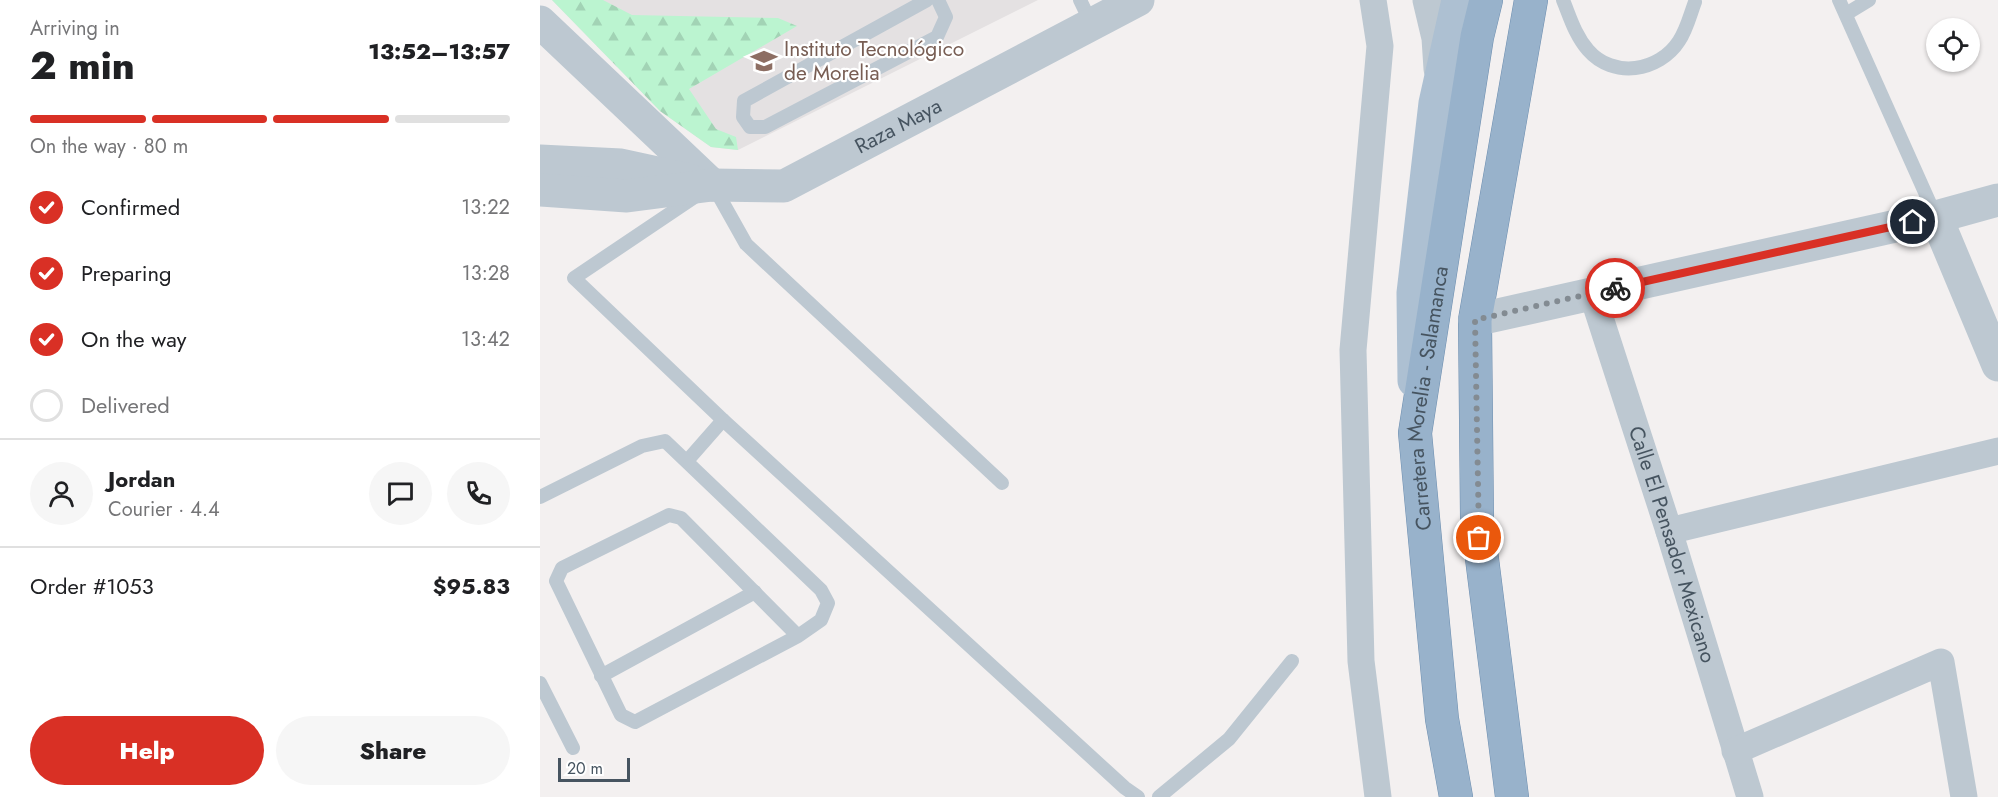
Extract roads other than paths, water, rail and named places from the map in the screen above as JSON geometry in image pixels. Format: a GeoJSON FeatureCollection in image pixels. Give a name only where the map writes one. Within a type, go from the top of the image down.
{"type":"FeatureCollection","features":[{"type":"Feature","properties":{"kind":"highway","name":"Carretera Morelia - Salamanca"},"geometry":{"type":"LineString","coordinates":[[1456,797],[1442,719],[1415,433],[1477,37],[1486,0]]}},
{"type":"Feature","properties":{"kind":"highway","name":"Carretera Morelia - Salamanca"},"geometry":{"type":"LineString","coordinates":[[1512,797],[1478,519],[1475,320],[1531,0]]}},
{"type":"Feature","properties":{"kind":"highway"},"geometry":{"type":"LineString","coordinates":[[1438,797],[1450,761]]}},
{"type":"Feature","properties":{"kind":"main road"},"geometry":{"type":"LineString","coordinates":[[1415,433],[1413,292],[1435,103],[1458,0]]}},
{"type":"Feature","properties":{"kind":"street"},"geometry":{"type":"LineString","coordinates":[[1373,0],[1380,46],[1353,350],[1361,661],[1378,797]]}},
{"type":"Feature","properties":{"kind":"street"},"geometry":{"type":"LineString","coordinates":[[1429,0],[1438,38],[1441,75]]}},
{"type":"Feature","properties":{"kind":"street","name":"Raza Maya"},"geometry":{"type":"LineString","coordinates":[[540,190],[627,196],[712,185],[784,186],[1107,8]]}},
{"type":"Feature","properties":{"kind":"street"},"geometry":{"type":"LineString","coordinates":[[540,22],[712,185]]}},
{"type":"Feature","properties":{"kind":"street","name":"Raza Maya"},"geometry":{"type":"LineString","coordinates":[[540,161],[621,165],[712,185]]}},
{"type":"Feature","properties":{"kind":"street"},"geometry":{"type":"LineString","coordinates":[[1475,320],[1936,217],[1998,200]]}},
{"type":"Feature","properties":{"kind":"street"},"geometry":{"type":"LineString","coordinates":[[1936,217],[1998,365]]}},
{"type":"Feature","properties":{"kind":"street","name":"Calle El Pensador Mexicano"},"geometry":{"type":"LineString","coordinates":[[1592,293],[1669,531],[1750,797]]}},
{"type":"Feature","properties":{"kind":"street"},"geometry":{"type":"LineString","coordinates":[[1669,531],[1998,451]]}},
{"type":"Feature","properties":{"kind":"street"},"geometry":{"type":"LineString","coordinates":[[1735,751],[1941,662],[1964,797]]}},
{"type":"Feature","properties":{"kind":"lane"},"geometry":{"type":"LineString","coordinates":[[927,0],[744,101],[743,117],[750,127],[765,127],[937,37],[946,17],[938,0]]}},
{"type":"Feature","properties":{"kind":"lane"},"geometry":{"type":"LineString","coordinates":[[1563,0],[1575,31],[1589,51],[1601,62],[1612,67],[1634,68],[1654,63],[1678,42],[1687,26],[1695,2]]}},
{"type":"Feature","properties":{"kind":"lane"},"geometry":{"type":"LineString","coordinates":[[1839,0],[1936,217]]}},
{"type":"Feature","properties":{"kind":"lane"},"geometry":{"type":"LineString","coordinates":[[1846,14],[1869,0]]}},
{"type":"Feature","properties":{"kind":"lane"},"geometry":{"type":"LineString","coordinates":[[1002,483],[746,244],[712,185],[574,278],[723,420],[1125,788],[1138,797]]}},
{"type":"Feature","properties":{"kind":"lane"},"geometry":{"type":"LineString","coordinates":[[687,461],[723,420]]}},
{"type":"Feature","properties":{"kind":"lane"},"geometry":{"type":"LineString","coordinates":[[540,497],[642,446],[665,441],[821,590],[828,603],[821,620],[798,636],[635,722],[621,715],[556,581],[561,568],[669,515],[681,518],[798,636]]}},
{"type":"Feature","properties":{"kind":"lane"},"geometry":{"type":"LineString","coordinates":[[601,676],[755,592]]}},
{"type":"Feature","properties":{"kind":"lane"},"geometry":{"type":"LineString","coordinates":[[1159,797],[1229,739],[1292,661]]}},
{"type":"Feature","properties":{"kind":"lane"},"geometry":{"type":"LineString","coordinates":[[540,683],[573,748]]}},
{"type":"Feature","properties":{"kind":"place","name":"Instituto Tecnológico de Morelia"},"geometry":{"type":"Point","coordinates":[764,61]}}]}
